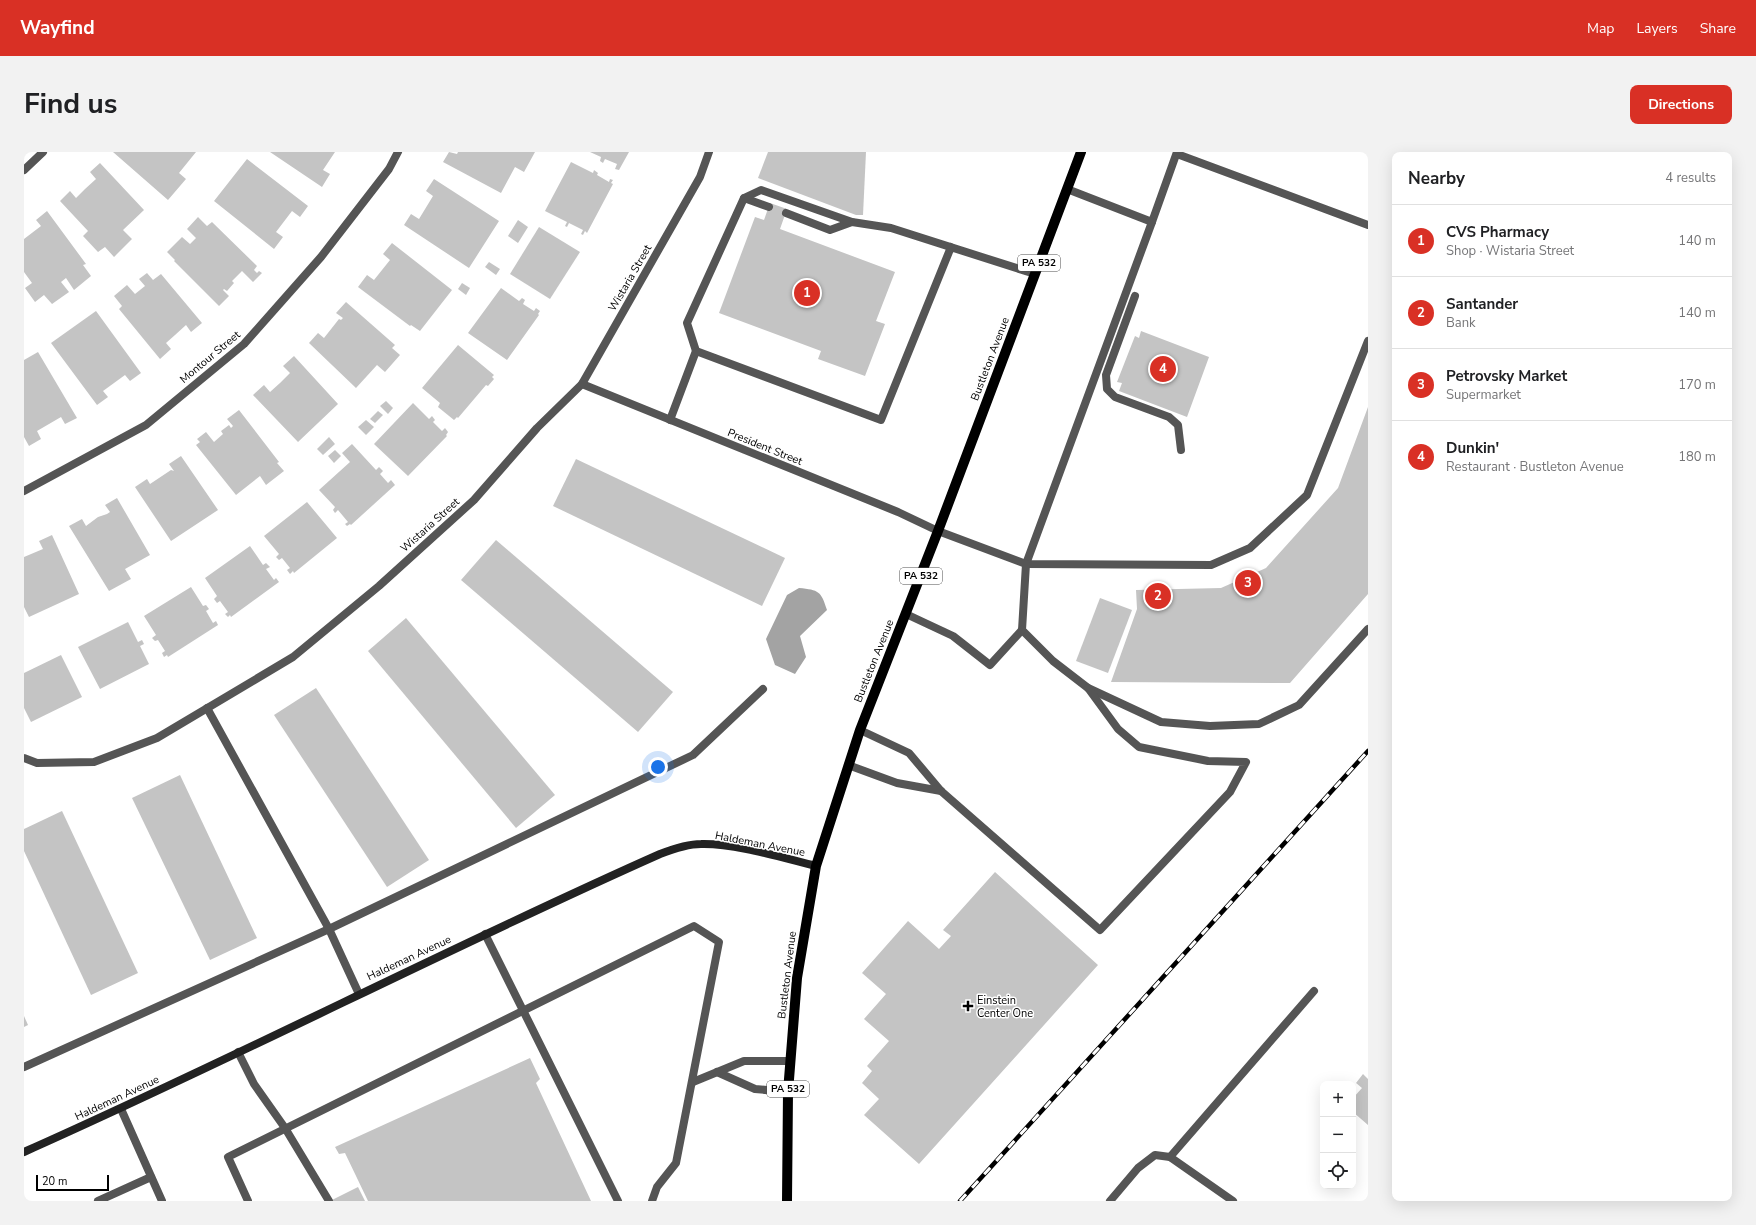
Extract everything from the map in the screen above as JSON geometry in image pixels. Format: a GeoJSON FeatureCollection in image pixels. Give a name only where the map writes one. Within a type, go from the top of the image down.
{"type":"FeatureCollection","features":[{"type":"Feature","properties":{"kind":"main road","name":"Bustleton Avenue"},"geometry":{"type":"LineString","coordinates":[[787,1201],[788,1092],[797,978],[816,866],[860,730],[938,531],[1081,152]]}},
{"type":"Feature","properties":{"kind":"main road","name":"Haldeman Avenue"},"geometry":{"type":"LineString","coordinates":[[24,1152],[121,1109],[590,885],[680,847],[701,844],[720,845],[816,866]]}},
{"type":"Feature","properties":{"kind":"street"},"geometry":{"type":"LineString","coordinates":[[24,170],[43,152]]}},
{"type":"Feature","properties":{"kind":"street","name":"Montour Street"},"geometry":{"type":"LineString","coordinates":[[24,492],[146,425],[244,344],[321,257],[389,169],[398,152]]}},
{"type":"Feature","properties":{"kind":"street","name":"Wistaria Street"},"geometry":{"type":"LineString","coordinates":[[24,758],[37,763],[94,762],[156,738],[293,657],[379,586],[474,500],[537,428],[582,384],[700,177],[709,152]]}},
{"type":"Feature","properties":{"kind":"street"},"geometry":{"type":"LineString","coordinates":[[906,614],[953,636],[990,665],[1022,630],[1026,564],[1177,153],[1368,225]]}},
{"type":"Feature","properties":{"kind":"street"},"geometry":{"type":"LineString","coordinates":[[1067,189],[1152,222]]}},
{"type":"Feature","properties":{"kind":"street"},"geometry":{"type":"LineString","coordinates":[[670,420],[696,351],[687,323],[744,198],[761,190],[852,222],[891,228],[1035,274]]}},
{"type":"Feature","properties":{"kind":"street"},"geometry":{"type":"LineString","coordinates":[[744,198],[769,207]]}},
{"type":"Feature","properties":{"kind":"street"},"geometry":{"type":"LineString","coordinates":[[786,213],[830,230],[852,222]]}},
{"type":"Feature","properties":{"kind":"street"},"geometry":{"type":"LineString","coordinates":[[696,351],[881,420],[951,247]]}},
{"type":"Feature","properties":{"kind":"street"},"geometry":{"type":"LineString","coordinates":[[1135,296],[1106,375],[1107,389],[1115,397],[1169,416],[1178,425],[1181,450]]}},
{"type":"Feature","properties":{"kind":"street"},"geometry":{"type":"LineString","coordinates":[[1026,564],[1211,565],[1250,548],[1307,495],[1368,341]]}},
{"type":"Feature","properties":{"kind":"street","name":"President Street"},"geometry":{"type":"LineString","coordinates":[[582,384],[898,512],[938,531],[1026,564]]}},
{"type":"Feature","properties":{"kind":"street"},"geometry":{"type":"LineString","coordinates":[[1022,630],[1053,661],[1088,688],[1161,722],[1210,726],[1259,724],[1299,705],[1368,629]]}},
{"type":"Feature","properties":{"kind":"street"},"geometry":{"type":"LineString","coordinates":[[860,730],[909,753],[941,791],[1100,930],[1230,792],[1246,762],[1208,760],[1139,747],[1118,729],[1088,688]]}},
{"type":"Feature","properties":{"kind":"street"},"geometry":{"type":"LineString","coordinates":[[24,1067],[329,929],[693,755],[763,689]]}},
{"type":"Feature","properties":{"kind":"street"},"geometry":{"type":"LineString","coordinates":[[207,708],[329,929],[359,994]]}},
{"type":"Feature","properties":{"kind":"street"},"geometry":{"type":"LineString","coordinates":[[848,765],[897,782],[941,791]]}},
{"type":"Feature","properties":{"kind":"street"},"geometry":{"type":"LineString","coordinates":[[248,1201],[228,1157],[694,926],[719,942],[693,1082],[676,1163],[657,1188],[652,1201]]}},
{"type":"Feature","properties":{"kind":"street"},"geometry":{"type":"LineString","coordinates":[[485,934],[618,1201]]}},
{"type":"Feature","properties":{"kind":"street"},"geometry":{"type":"LineString","coordinates":[[1170,1157],[1314,991]]}},
{"type":"Feature","properties":{"kind":"street"},"geometry":{"type":"LineString","coordinates":[[238,1052],[254,1084],[285,1128],[329,1201]]}},
{"type":"Feature","properties":{"kind":"street"},"geometry":{"type":"LineString","coordinates":[[693,1082],[744,1061],[790,1061]]}},
{"type":"Feature","properties":{"kind":"street"},"geometry":{"type":"LineString","coordinates":[[717,1072],[755,1089],[788,1092]]}},
{"type":"Feature","properties":{"kind":"street"},"geometry":{"type":"LineString","coordinates":[[121,1109],[162,1201]]}},
{"type":"Feature","properties":{"kind":"street"},"geometry":{"type":"LineString","coordinates":[[1110,1201],[1138,1168],[1155,1155],[1170,1157],[1233,1201]]}},
{"type":"Feature","properties":{"kind":"street"},"geometry":{"type":"LineString","coordinates":[[98,1201],[151,1177]]}},
{"type":"Feature","properties":{"kind":"shaded area"},"geometry":{"type":"Polygon","coordinates":[[[799,588],[815,591],[821,595],[827,610],[800,636],[806,657],[795,674],[775,665],[766,639],[787,595],[799,588]]]}},
{"type":"Feature","properties":{"kind":"building"},"geometry":{"type":"Polygon","coordinates":[[[113,152],[196,152],[179,173],[186,179],[168,200],[113,152]]]}},
{"type":"Feature","properties":{"kind":"building"},"geometry":{"type":"Polygon","coordinates":[[[270,152],[335,152],[323,170],[330,174],[322,187],[270,152]]]}},
{"type":"Feature","properties":{"kind":"building"},"geometry":{"type":"Polygon","coordinates":[[[449,152],[457,154],[458,152],[535,152],[524,172],[515,167],[501,193],[443,162],[449,152]]]}},
{"type":"Feature","properties":{"kind":"building"},"geometry":{"type":"Polygon","coordinates":[[[590,152],[629,152],[619,170],[615,169],[617,164],[605,159],[603,163],[600,161],[601,157],[590,152]]]}},
{"type":"Feature","properties":{"kind":"building"},"geometry":{"type":"Polygon","coordinates":[[[768,152],[866,152],[863,215],[856,215],[758,178],[768,152]]]}},
{"type":"Feature","properties":{"kind":"building"},"geometry":{"type":"Polygon","coordinates":[[[247,159],[308,206],[300,217],[292,211],[276,232],[283,237],[274,249],[214,201],[247,159]]]}},
{"type":"Feature","properties":{"kind":"building"},"geometry":{"type":"Polygon","coordinates":[[[571,162],[593,173],[594,170],[598,173],[597,175],[609,182],[610,179],[613,180],[611,183],[613,184],[587,233],[585,231],[583,235],[581,234],[583,230],[569,223],[567,227],[565,226],[567,222],[545,211],[571,162]]]}},
{"type":"Feature","properties":{"kind":"building"},"geometry":{"type":"Polygon","coordinates":[[[100,163],[144,210],[123,230],[132,239],[114,257],[105,247],[98,252],[83,236],[88,231],[60,201],[70,191],[76,198],[96,179],[90,172],[100,163]]]}},
{"type":"Feature","properties":{"kind":"building"},"geometry":{"type":"Polygon","coordinates":[[[434,179],[499,221],[469,268],[404,225],[411,214],[419,219],[433,196],[426,191],[434,179]]]}},
{"type":"Feature","properties":{"kind":"building"},"geometry":{"type":"Polygon","coordinates":[[[770,203],[787,209],[780,229],[895,272],[876,321],[885,324],[865,376],[818,359],[821,351],[719,313],[755,217],[764,220],[770,203]]]}},
{"type":"Feature","properties":{"kind":"building"},"geometry":{"type":"Polygon","coordinates":[[[47,211],[86,264],[83,265],[91,276],[74,290],[66,278],[61,282],[69,292],[52,304],[44,295],[35,302],[25,288],[32,283],[24,272],[24,239],[41,226],[36,220],[47,211]]]}},
{"type":"Feature","properties":{"kind":"building"},"geometry":{"type":"Polygon","coordinates":[[[198,217],[207,226],[212,222],[257,266],[254,270],[257,273],[259,271],[262,273],[253,282],[242,271],[232,281],[234,283],[227,291],[224,289],[223,290],[229,296],[219,306],[174,261],[175,260],[167,252],[182,237],[190,244],[196,238],[187,229],[198,217]]]}},
{"type":"Feature","properties":{"kind":"building"},"geometry":{"type":"Polygon","coordinates":[[[518,220],[528,227],[518,243],[508,236],[518,220]]]}},
{"type":"Feature","properties":{"kind":"building"},"geometry":{"type":"Polygon","coordinates":[[[539,227],[580,252],[550,299],[510,274],[539,227]]]}},
{"type":"Feature","properties":{"kind":"building"},"geometry":{"type":"Polygon","coordinates":[[[392,243],[452,290],[420,331],[411,325],[410,326],[358,287],[367,275],[374,280],[390,260],[383,254],[392,243]]]}},
{"type":"Feature","properties":{"kind":"building"},"geometry":{"type":"Polygon","coordinates":[[[489,262],[500,269],[496,275],[485,267],[489,262]]]}},
{"type":"Feature","properties":{"kind":"building"},"geometry":{"type":"Polygon","coordinates":[[[147,273],[153,280],[161,274],[202,323],[191,332],[186,325],[166,343],[171,349],[160,359],[119,309],[122,306],[114,296],[127,285],[135,294],[145,286],[139,279],[147,273]]]}},
{"type":"Feature","properties":{"kind":"building"},"geometry":{"type":"Polygon","coordinates":[[[462,283],[470,288],[466,295],[458,289],[462,283]]]}},
{"type":"Feature","properties":{"kind":"building"},"geometry":{"type":"Polygon","coordinates":[[[501,288],[519,301],[522,298],[525,300],[523,304],[534,311],[536,308],[540,311],[538,314],[539,315],[507,360],[468,333],[501,288]]]}},
{"type":"Feature","properties":{"kind":"building"},"geometry":{"type":"Polygon","coordinates":[[[346,302],[395,345],[392,348],[400,355],[385,372],[377,365],[356,388],[309,343],[318,333],[324,338],[339,319],[341,320],[343,318],[336,313],[346,302]]]}},
{"type":"Feature","properties":{"kind":"building"},"geometry":{"type":"Polygon","coordinates":[[[96,311],[141,373],[130,381],[125,375],[103,391],[108,397],[97,405],[51,343],[96,311]]]}},
{"type":"Feature","properties":{"kind":"building"},"geometry":{"type":"Polygon","coordinates":[[[1141,331],[1209,357],[1187,417],[1119,391],[1122,383],[1117,382],[1135,336],[1139,338],[1141,331]]]}},
{"type":"Feature","properties":{"kind":"building"},"geometry":{"type":"Polygon","coordinates":[[[458,345],[494,375],[492,377],[494,379],[488,386],[486,385],[458,418],[457,417],[454,420],[438,407],[440,403],[422,388],[458,345]]]}},
{"type":"Feature","properties":{"kind":"building"},"geometry":{"type":"Polygon","coordinates":[[[38,352],[77,418],[65,424],[61,417],[37,431],[41,439],[29,446],[24,437],[24,360],[38,352]]]}},
{"type":"Feature","properties":{"kind":"building"},"geometry":{"type":"Polygon","coordinates":[[[294,356],[338,404],[298,442],[253,395],[264,385],[270,392],[280,383],[290,373],[283,366],[294,356]]]}},
{"type":"Feature","properties":{"kind":"building"},"geometry":{"type":"Polygon","coordinates":[[[386,401],[393,408],[388,414],[380,406],[386,401]]]}},
{"type":"Feature","properties":{"kind":"building"},"geometry":{"type":"Polygon","coordinates":[[[413,403],[429,419],[432,416],[435,420],[433,422],[442,431],[445,428],[448,432],[446,435],[447,436],[408,476],[374,444],[413,403]]]}},
{"type":"Feature","properties":{"kind":"building"},"geometry":{"type":"Polygon","coordinates":[[[1368,407],[1368,594],[1290,683],[1111,682],[1137,609],[1136,590],[1221,588],[1266,568],[1338,488],[1368,407]]]}},
{"type":"Feature","properties":{"kind":"building"},"geometry":{"type":"Polygon","coordinates":[[[239,410],[279,462],[277,463],[284,471],[266,485],[260,476],[236,495],[196,445],[200,442],[197,439],[206,432],[214,442],[223,434],[221,431],[229,425],[231,428],[233,426],[227,419],[239,410]]]}},
{"type":"Feature","properties":{"kind":"building"},"geometry":{"type":"Polygon","coordinates":[[[378,411],[383,415],[375,423],[370,419],[378,411]]]}},
{"type":"Feature","properties":{"kind":"building"},"geometry":{"type":"Polygon","coordinates":[[[366,420],[374,427],[366,435],[358,427],[366,420]]]}},
{"type":"Feature","properties":{"kind":"building"},"geometry":{"type":"Polygon","coordinates":[[[329,437],[335,444],[323,455],[317,449],[329,437]]]}},
{"type":"Feature","properties":{"kind":"building"},"geometry":{"type":"Polygon","coordinates":[[[352,444],[376,470],[379,467],[383,471],[380,474],[388,483],[391,480],[395,485],[351,525],[350,524],[347,526],[345,524],[348,522],[338,510],[335,513],[333,510],[335,507],[319,490],[350,462],[342,453],[352,444]]]}},
{"type":"Feature","properties":{"kind":"building"},"geometry":{"type":"Polygon","coordinates":[[[335,450],[341,456],[334,463],[328,456],[335,450]]]}},
{"type":"Feature","properties":{"kind":"building"},"geometry":{"type":"Polygon","coordinates":[[[181,456],[218,510],[171,541],[135,487],[147,479],[150,484],[171,470],[174,471],[169,464],[181,456]]]}},
{"type":"Feature","properties":{"kind":"building"},"geometry":{"type":"Polygon","coordinates":[[[576,459],[785,558],[762,606],[553,506],[576,459]]]}},
{"type":"Feature","properties":{"kind":"building"},"geometry":{"type":"Polygon","coordinates":[[[117,498],[150,555],[125,569],[131,579],[109,591],[69,526],[82,519],[86,526],[98,517],[107,514],[110,512],[105,505],[117,498]]]}},
{"type":"Feature","properties":{"kind":"building"},"geometry":{"type":"Polygon","coordinates":[[[307,502],[337,538],[294,573],[293,571],[290,574],[287,570],[290,568],[282,558],[279,560],[276,557],[279,554],[264,536],[307,502]]]}},
{"type":"Feature","properties":{"kind":"building"},"geometry":{"type":"Polygon","coordinates":[[[52,535],[79,594],[29,617],[24,607],[24,557],[43,549],[39,541],[52,535]]]}},
{"type":"Feature","properties":{"kind":"building"},"geometry":{"type":"Polygon","coordinates":[[[496,540],[673,692],[638,732],[461,580],[496,540]]]}},
{"type":"Feature","properties":{"kind":"building"},"geometry":{"type":"Polygon","coordinates":[[[250,546],[263,565],[266,563],[270,567],[266,569],[274,580],[276,578],[279,582],[231,617],[230,615],[228,617],[225,614],[228,612],[220,601],[217,603],[214,599],[217,596],[205,578],[250,546]]]}},
{"type":"Feature","properties":{"kind":"building"},"geometry":{"type":"Polygon","coordinates":[[[191,587],[203,606],[206,605],[209,609],[206,611],[213,623],[216,621],[218,625],[168,657],[167,655],[164,657],[162,653],[165,651],[158,640],[155,641],[152,638],[156,635],[144,616],[191,587]]]}},
{"type":"Feature","properties":{"kind":"building"},"geometry":{"type":"Polygon","coordinates":[[[1100,598],[1132,610],[1108,673],[1076,661],[1100,598]]]}},
{"type":"Feature","properties":{"kind":"building"},"geometry":{"type":"Polygon","coordinates":[[[406,618],[555,795],[516,828],[368,651],[406,618]]]}},
{"type":"Feature","properties":{"kind":"building"},"geometry":{"type":"Polygon","coordinates":[[[128,622],[138,642],[142,640],[144,644],[140,646],[149,664],[100,689],[78,647],[128,622]]]}},
{"type":"Feature","properties":{"kind":"building"},"geometry":{"type":"Polygon","coordinates":[[[61,655],[82,697],[31,722],[24,708],[24,673],[61,655]]]}},
{"type":"Feature","properties":{"kind":"building"},"geometry":{"type":"Polygon","coordinates":[[[316,688],[429,860],[387,887],[274,715],[316,688]]]}},
{"type":"Feature","properties":{"kind":"building"},"geometry":{"type":"Polygon","coordinates":[[[180,775],[257,938],[210,960],[132,798],[180,775]]]}},
{"type":"Feature","properties":{"kind":"building"},"geometry":{"type":"Polygon","coordinates":[[[62,811],[138,973],[91,995],[24,851],[24,829],[62,811]]]}},
{"type":"Feature","properties":{"kind":"building","name":"Einstein Center One"},"geometry":{"type":"Polygon","coordinates":[[[995,872],[1098,965],[919,1164],[864,1115],[879,1099],[862,1083],[872,1071],[867,1066],[889,1041],[864,1019],[886,994],[862,973],[908,921],[939,949],[951,936],[943,930],[995,872]]]}},
{"type":"Feature","properties":{"kind":"building"},"geometry":{"type":"Polygon","coordinates":[[[24,1016],[28,1025],[24,1027],[24,1016]]]}},
{"type":"Feature","properties":{"kind":"building"},"geometry":{"type":"Polygon","coordinates":[[[530,1058],[540,1079],[536,1083],[591,1201],[368,1201],[345,1153],[339,1154],[335,1147],[530,1058]]]}},
{"type":"Feature","properties":{"kind":"building"},"geometry":{"type":"Polygon","coordinates":[[[1363,1074],[1368,1079],[1368,1125],[1356,1115],[1356,1095],[1362,1088],[1356,1083],[1363,1074]]]}},
{"type":"Feature","properties":{"kind":"building"},"geometry":{"type":"Polygon","coordinates":[[[358,1187],[365,1201],[330,1201],[358,1187]]]}},
{"type":"Feature","properties":{"kind":"railway"},"geometry":{"type":"LineString","coordinates":[[960,1201],[1368,751]]}},
{"type":"Feature","properties":{"kind":"place","name":"CVS Pharmacy"},"geometry":{"type":"Point","coordinates":[807,293]}},
{"type":"Feature","properties":{"kind":"place","name":"Dunkin'"},"geometry":{"type":"Point","coordinates":[1163,369]}},
{"type":"Feature","properties":{"kind":"place","name":"Petrovsky Market"},"geometry":{"type":"Point","coordinates":[1248,583]}},
{"type":"Feature","properties":{"kind":"place","name":"Santander"},"geometry":{"type":"Point","coordinates":[1158,596]}},
{"type":"Feature","properties":{"kind":"place","name":"Einstein Center One"},"geometry":{"type":"Point","coordinates":[968,1006]}}]}
